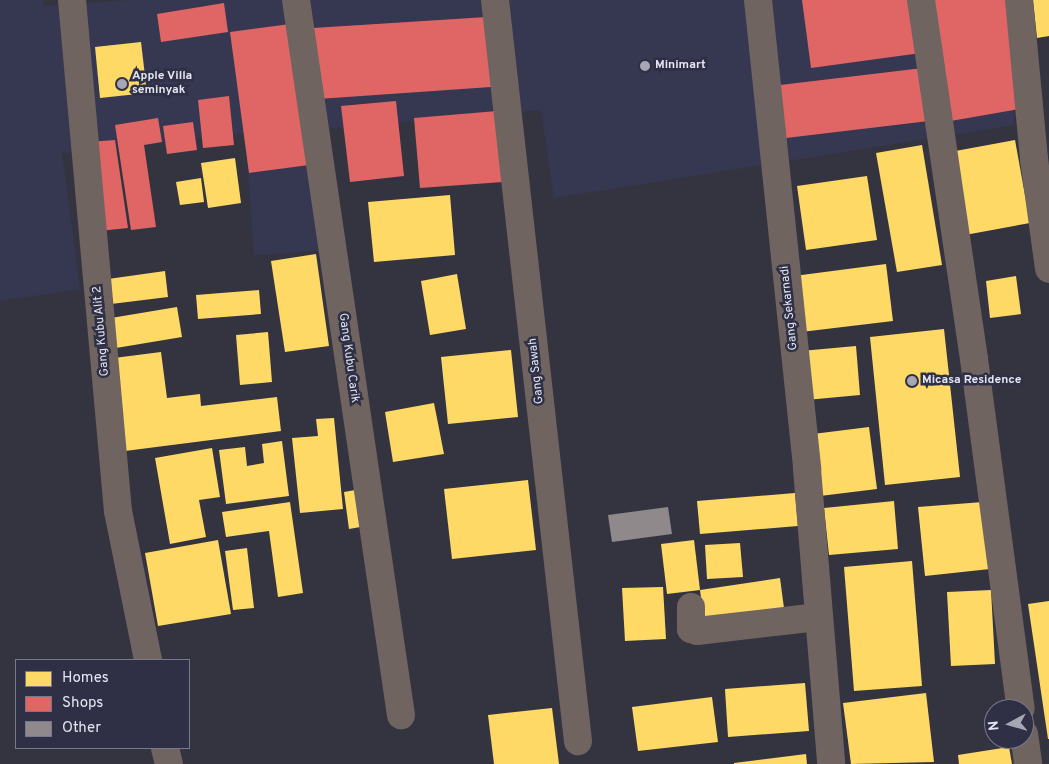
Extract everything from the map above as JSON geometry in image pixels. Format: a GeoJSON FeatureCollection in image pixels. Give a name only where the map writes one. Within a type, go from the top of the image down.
{"type":"FeatureCollection","features":[{"type":"Feature","properties":{"kind":"street","name":"Gang Kubu Alit 2"},"geometry":{"type":"LineString","coordinates":[[72,0],[118,511],[148,659]]}},
{"type":"Feature","properties":{"kind":"street","name":"Gang Kubu Carik"},"geometry":{"type":"LineString","coordinates":[[296,0],[401,715]]}},
{"type":"Feature","properties":{"kind":"street","name":"Gang Sawah"},"geometry":{"type":"LineString","coordinates":[[496,0],[578,741]]}},
{"type":"Feature","properties":{"kind":"street","name":"Gang Sekarnadi"},"geometry":{"type":"LineString","coordinates":[[758,0],[807,469],[831,764]]}},
{"type":"Feature","properties":{"kind":"street"},"geometry":{"type":"LineString","coordinates":[[921,0],[974,360],[1020,699]]}},
{"type":"Feature","properties":{"kind":"street"},"geometry":{"type":"LineString","coordinates":[[1019,0],[1034,159],[1049,269]]}},
{"type":"Feature","properties":{"kind":"street"},"geometry":{"type":"LineString","coordinates":[[691,607],[691,629],[697,631],[818,617]]}},
{"type":"Feature","properties":{"kind":"street"},"geometry":{"type":"LineString","coordinates":[[165,749],[168,764]]}},
{"type":"Feature","properties":{"kind":"street"},"geometry":{"type":"LineString","coordinates":[[1026,749],[1028,764]]}},
{"type":"Feature","properties":{"kind":"shaded area"},"geometry":{"type":"Polygon","coordinates":[[[0,0],[43,0],[43,6],[129,0],[1000,0],[1015,125],[554,198],[541,110],[315,130],[339,249],[254,255],[245,133],[62,153],[80,289],[0,301],[0,0]]]}},
{"type":"Feature","properties":{"kind":"building: Homes"},"geometry":{"type":"Polygon","coordinates":[[[1033,0],[1049,0],[1049,36],[1037,38],[1033,0]]]}},
{"type":"Feature","properties":{"kind":"building: Homes"},"geometry":{"type":"Polygon","coordinates":[[[141,42],[147,93],[100,98],[95,47],[141,42]]]}},
{"type":"Feature","properties":{"kind":"building: Homes"},"geometry":{"type":"Polygon","coordinates":[[[1015,140],[1030,223],[965,235],[950,152],[1015,140]]]}},
{"type":"Feature","properties":{"kind":"building: Homes"},"geometry":{"type":"Polygon","coordinates":[[[922,145],[942,265],[897,272],[876,153],[922,145]]]}},
{"type":"Feature","properties":{"kind":"building: Homes"},"geometry":{"type":"Polygon","coordinates":[[[235,158],[241,203],[208,208],[201,163],[235,158]]]}},
{"type":"Feature","properties":{"kind":"building: Homes"},"geometry":{"type":"Polygon","coordinates":[[[867,176],[877,240],[806,250],[797,186],[867,176]]]}},
{"type":"Feature","properties":{"kind":"building: Homes"},"geometry":{"type":"Polygon","coordinates":[[[201,178],[204,202],[180,205],[176,182],[201,178]]]}},
{"type":"Feature","properties":{"kind":"building: Homes"},"geometry":{"type":"Polygon","coordinates":[[[450,195],[455,255],[374,262],[368,202],[450,195]]]}},
{"type":"Feature","properties":{"kind":"building: Homes"},"geometry":{"type":"Polygon","coordinates":[[[316,254],[329,346],[285,352],[271,261],[316,254]]]}},
{"type":"Feature","properties":{"kind":"building: Homes"},"geometry":{"type":"Polygon","coordinates":[[[886,264],[893,321],[801,332],[794,276],[886,264]]]}},
{"type":"Feature","properties":{"kind":"building: Homes"},"geometry":{"type":"Polygon","coordinates":[[[165,271],[168,297],[103,305],[101,280],[165,271]]]}},
{"type":"Feature","properties":{"kind":"building: Homes"},"geometry":{"type":"Polygon","coordinates":[[[457,274],[466,329],[430,335],[421,281],[457,274]]]}},
{"type":"Feature","properties":{"kind":"building: Homes"},"geometry":{"type":"Polygon","coordinates":[[[1016,276],[1021,314],[990,318],[986,281],[1016,276]]]}},
{"type":"Feature","properties":{"kind":"building: Homes"},"geometry":{"type":"Polygon","coordinates":[[[259,290],[261,314],[198,319],[196,295],[259,290]]]}},
{"type":"Feature","properties":{"kind":"building: Homes"},"geometry":{"type":"Polygon","coordinates":[[[177,307],[182,337],[116,348],[111,318],[177,307]]]}},
{"type":"Feature","properties":{"kind":"building: Homes","name":"Micasa Residence"},"geometry":{"type":"Polygon","coordinates":[[[944,329],[960,477],[885,485],[870,337],[944,329]]]}},
{"type":"Feature","properties":{"kind":"building: Homes"},"geometry":{"type":"Polygon","coordinates":[[[268,332],[272,382],[240,385],[236,335],[268,332]]]}},
{"type":"Feature","properties":{"kind":"building: Homes"},"geometry":{"type":"Polygon","coordinates":[[[856,346],[860,395],[806,400],[801,351],[856,346]]]}},
{"type":"Feature","properties":{"kind":"building: Homes"},"geometry":{"type":"Polygon","coordinates":[[[511,350],[518,417],[448,424],[441,357],[511,350]]]}},
{"type":"Feature","properties":{"kind":"building: Homes"},"geometry":{"type":"Polygon","coordinates":[[[161,352],[167,398],[200,394],[201,406],[277,397],[281,431],[125,451],[114,358],[161,352]]]}},
{"type":"Feature","properties":{"kind":"building: Homes"},"geometry":{"type":"Polygon","coordinates":[[[434,403],[444,454],[393,462],[385,412],[434,403]]]}},
{"type":"Feature","properties":{"kind":"building: Homes"},"geometry":{"type":"Polygon","coordinates":[[[334,418],[343,509],[300,513],[292,438],[318,436],[316,419],[334,418]]]}},
{"type":"Feature","properties":{"kind":"building: Homes"},"geometry":{"type":"Polygon","coordinates":[[[869,427],[877,489],[820,496],[813,434],[869,427]]]}},
{"type":"Feature","properties":{"kind":"building: Homes"},"geometry":{"type":"Polygon","coordinates":[[[282,441],[289,496],[226,504],[219,450],[245,447],[247,466],[264,463],[262,444],[282,441]]]}},
{"type":"Feature","properties":{"kind":"building: Homes"},"geometry":{"type":"Polygon","coordinates":[[[212,448],[220,497],[199,500],[206,537],[170,544],[155,458],[212,448]]]}},
{"type":"Feature","properties":{"kind":"building: Homes"},"geometry":{"type":"Polygon","coordinates":[[[528,480],[536,550],[452,559],[444,489],[528,480]]]}},
{"type":"Feature","properties":{"kind":"building: Homes"},"geometry":{"type":"Polygon","coordinates":[[[361,489],[366,526],[349,529],[344,492],[361,489]]]}},
{"type":"Feature","properties":{"kind":"building: Homes"},"geometry":{"type":"Polygon","coordinates":[[[795,493],[798,526],[700,534],[697,501],[795,493]]]}},
{"type":"Feature","properties":{"kind":"building: Homes"},"geometry":{"type":"Polygon","coordinates":[[[894,501],[898,549],[829,555],[824,508],[894,501]]]}},
{"type":"Feature","properties":{"kind":"building: Homes"},"geometry":{"type":"Polygon","coordinates":[[[290,502],[303,593],[278,597],[269,531],[226,537],[222,512],[290,502]]]}},
{"type":"Feature","properties":{"kind":"building: Homes"},"geometry":{"type":"Polygon","coordinates":[[[983,502],[990,569],[925,576],[918,507],[983,502]]]}},
{"type":"Feature","properties":{"kind":"building: Homes"},"geometry":{"type":"Polygon","coordinates":[[[218,540],[231,614],[158,626],[145,553],[218,540]]]}},
{"type":"Feature","properties":{"kind":"building: Homes"},"geometry":{"type":"Polygon","coordinates":[[[694,540],[700,590],[667,594],[661,544],[694,540]]]}},
{"type":"Feature","properties":{"kind":"building: Homes"},"geometry":{"type":"Polygon","coordinates":[[[740,543],[743,577],[707,579],[705,545],[740,543]]]}},
{"type":"Feature","properties":{"kind":"building: Homes"},"geometry":{"type":"Polygon","coordinates":[[[247,548],[254,608],[233,610],[225,551],[247,548]]]}},
{"type":"Feature","properties":{"kind":"building: Homes"},"geometry":{"type":"Polygon","coordinates":[[[912,561],[922,686],[854,691],[844,567],[912,561]]]}},
{"type":"Feature","properties":{"kind":"building: Homes"},"geometry":{"type":"Polygon","coordinates":[[[780,578],[785,616],[705,628],[700,590],[780,578]]]}},
{"type":"Feature","properties":{"kind":"building: Homes"},"geometry":{"type":"Polygon","coordinates":[[[663,587],[666,639],[625,641],[622,588],[663,587]]]}},
{"type":"Feature","properties":{"kind":"building: Homes"},"geometry":{"type":"Polygon","coordinates":[[[991,590],[995,664],[951,666],[947,592],[991,590]]]}},
{"type":"Feature","properties":{"kind":"building: Homes"},"geometry":{"type":"Polygon","coordinates":[[[1049,601],[1049,739],[1048,739],[1028,604],[1049,601]]]}},
{"type":"Feature","properties":{"kind":"building: Homes"},"geometry":{"type":"Polygon","coordinates":[[[805,683],[809,731],[728,737],[725,689],[805,683]]]}},
{"type":"Feature","properties":{"kind":"building: Homes"},"geometry":{"type":"Polygon","coordinates":[[[926,693],[934,762],[851,764],[843,703],[926,693]]]}},
{"type":"Feature","properties":{"kind":"building: Homes"},"geometry":{"type":"Polygon","coordinates":[[[712,697],[718,742],[638,751],[632,707],[712,697]]]}},
{"type":"Feature","properties":{"kind":"building: Homes"},"geometry":{"type":"Polygon","coordinates":[[[552,708],[559,764],[494,764],[488,715],[552,708]]]}},
{"type":"Feature","properties":{"kind":"building: Homes"},"geometry":{"type":"Polygon","coordinates":[[[996,749],[1009,749],[1012,764],[959,764],[958,755],[996,749]]]}},
{"type":"Feature","properties":{"kind":"building: Homes"},"geometry":{"type":"Polygon","coordinates":[[[806,754],[807,764],[734,764],[734,763],[806,754]]]}},
{"type":"Feature","properties":{"kind":"building: Shops"},"geometry":{"type":"Polygon","coordinates":[[[802,0],[914,0],[921,53],[811,68],[802,0]]]}},
{"type":"Feature","properties":{"kind":"building: Shops"},"geometry":{"type":"Polygon","coordinates":[[[925,0],[1007,0],[1025,108],[945,122],[925,0]]]}},
{"type":"Feature","properties":{"kind":"building: Shops"},"geometry":{"type":"Polygon","coordinates":[[[224,3],[228,32],[161,42],[157,14],[224,3]]]}},
{"type":"Feature","properties":{"kind":"building: Shops"},"geometry":{"type":"Polygon","coordinates":[[[487,17],[491,87],[318,99],[313,28],[487,17]]]}},
{"type":"Feature","properties":{"kind":"building: Shops"},"geometry":{"type":"Polygon","coordinates":[[[290,24],[309,165],[249,173],[230,32],[290,24]]]}},
{"type":"Feature","properties":{"kind":"building: Shops"},"geometry":{"type":"Polygon","coordinates":[[[923,68],[929,121],[786,138],[780,85],[923,68]]]}},
{"type":"Feature","properties":{"kind":"building: Shops"},"geometry":{"type":"Polygon","coordinates":[[[229,96],[234,145],[203,148],[198,100],[229,96]]]}},
{"type":"Feature","properties":{"kind":"building: Shops"},"geometry":{"type":"Polygon","coordinates":[[[396,101],[404,176],[350,182],[341,106],[396,101]]]}},
{"type":"Feature","properties":{"kind":"building: Shops"},"geometry":{"type":"Polygon","coordinates":[[[497,111],[503,182],[420,188],[414,118],[497,111]]]}},
{"type":"Feature","properties":{"kind":"building: Shops"},"geometry":{"type":"Polygon","coordinates":[[[158,118],[162,142],[144,145],[156,227],[131,230],[115,125],[158,118]]]}},
{"type":"Feature","properties":{"kind":"building: Shops"},"geometry":{"type":"Polygon","coordinates":[[[193,122],[197,150],[167,154],[163,126],[193,122]]]}},
{"type":"Feature","properties":{"kind":"building: Shops"},"geometry":{"type":"Polygon","coordinates":[[[115,140],[128,228],[99,231],[89,142],[115,140]]]}},
{"type":"Feature","properties":{"kind":"building: Other"},"geometry":{"type":"Polygon","coordinates":[[[668,507],[672,534],[612,542],[608,515],[668,507]]]}},
{"type":"Feature","properties":{"kind":"place","name":"Minimart"},"geometry":{"type":"Point","coordinates":[645,66]}},
{"type":"Feature","properties":{"kind":"place","name":"Apple Villa seminyak"},"geometry":{"type":"Point","coordinates":[122,84]}},
{"type":"Feature","properties":{"kind":"place","name":"Micasa Residence"},"geometry":{"type":"Point","coordinates":[912,381]}}]}
